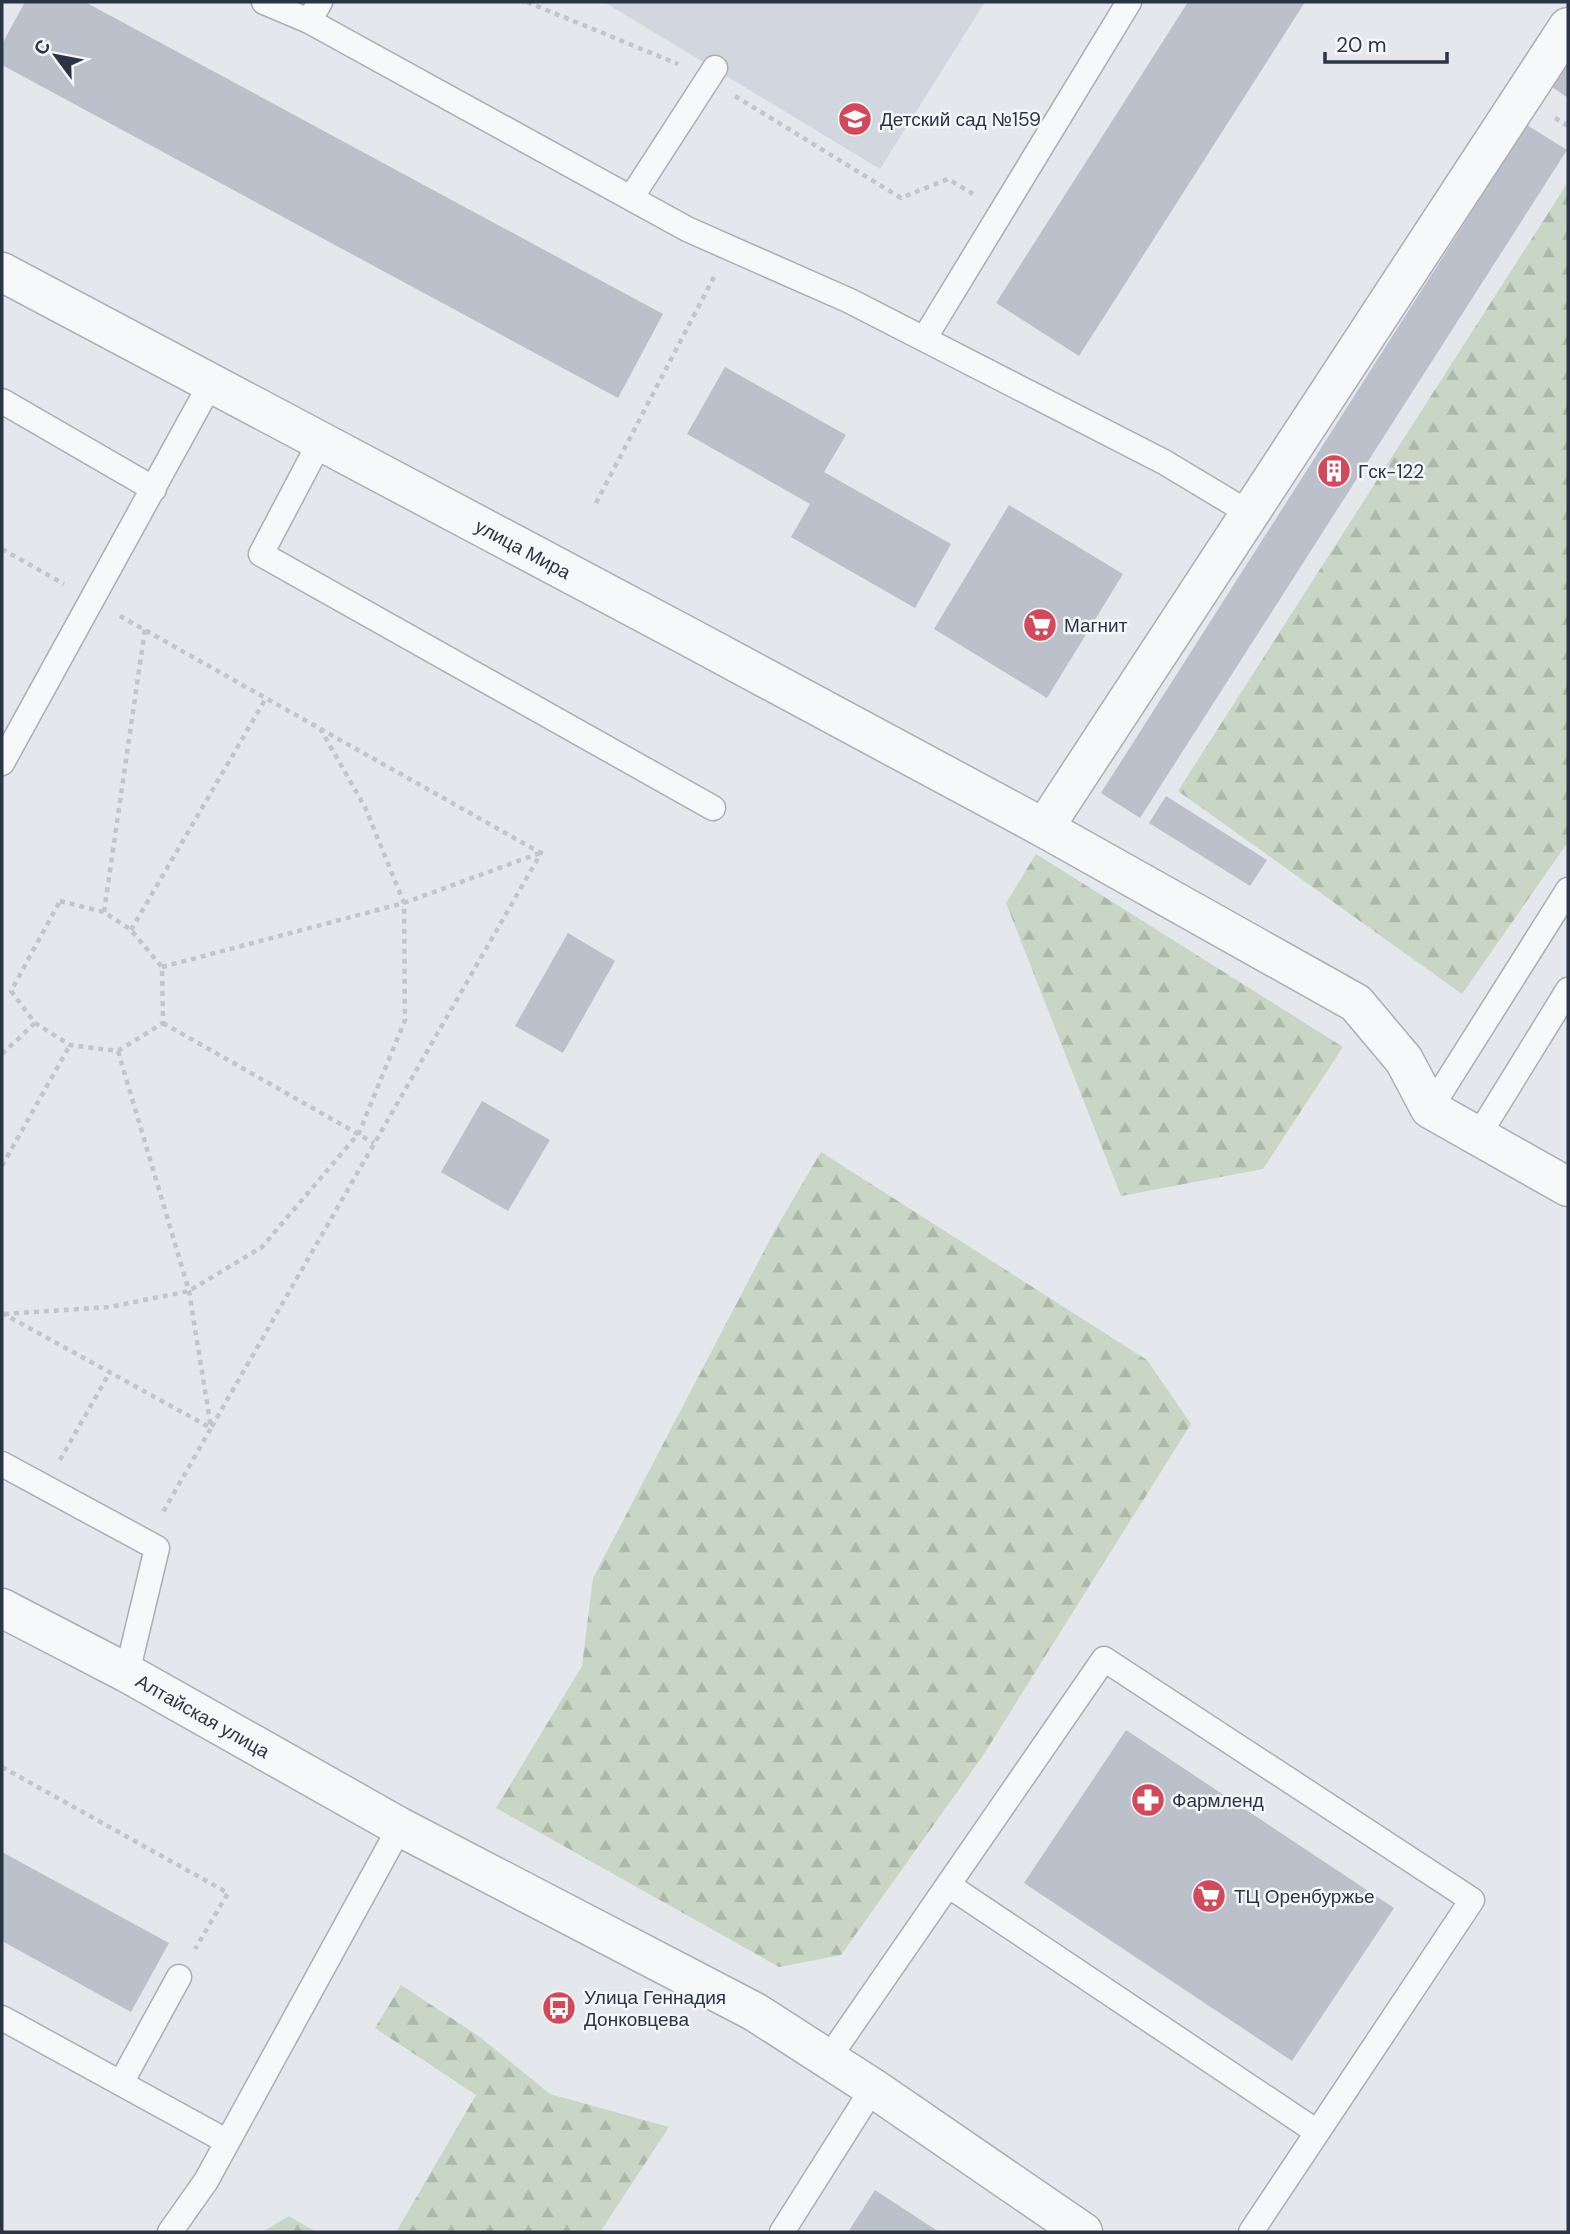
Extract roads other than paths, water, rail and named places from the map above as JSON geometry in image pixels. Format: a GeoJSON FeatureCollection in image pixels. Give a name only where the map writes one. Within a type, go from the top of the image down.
{"type":"FeatureCollection","features":[{"type":"Feature","properties":{"kind":"street"},"geometry":{"type":"LineString","coordinates":[[1044,828],[1568,27]]}},
{"type":"Feature","properties":{"kind":"street","name":"улица Мира"},"geometry":{"type":"LineString","coordinates":[[2,272],[1044,828],[1356,1003],[1404,1060],[1430,1110]]}},
{"type":"Feature","properties":{"kind":"street"},"geometry":{"type":"LineString","coordinates":[[1430,1110],[1568,1187]]}},
{"type":"Feature","properties":{"kind":"street","name":"Алтайская улица"},"geometry":{"type":"LineString","coordinates":[[2,1608],[127,1673],[400,1827],[755,2012],[873,2088],[1083,2232]]}},
{"type":"Feature","properties":{"kind":"lane"},"geometry":{"type":"LineString","coordinates":[[264,2],[314,11],[687,229],[850,300],[1164,462],[1249,513]]}},
{"type":"Feature","properties":{"kind":"lane"},"geometry":{"type":"LineString","coordinates":[[924,339],[1129,2]]}},
{"type":"Feature","properties":{"kind":"lane"},"geometry":{"type":"LineString","coordinates":[[631,198],[711,74]]}},
{"type":"Feature","properties":{"kind":"lane"},"geometry":{"type":"LineString","coordinates":[[2,763],[211,383]]}},
{"type":"Feature","properties":{"kind":"lane"},"geometry":{"type":"LineString","coordinates":[[2,401],[154,489]]}},
{"type":"Feature","properties":{"kind":"lane"},"geometry":{"type":"LineString","coordinates":[[320,442],[261,554],[713,808]]}},
{"type":"Feature","properties":{"kind":"lane"},"geometry":{"type":"LineString","coordinates":[[1430,1110],[1568,890]]}},
{"type":"Feature","properties":{"kind":"lane"},"geometry":{"type":"LineString","coordinates":[[1478,1136],[1568,990]]}},
{"type":"Feature","properties":{"kind":"lane"},"geometry":{"type":"LineString","coordinates":[[2,1464],[157,1548],[127,1673]]}},
{"type":"Feature","properties":{"kind":"lane"},"geometry":{"type":"LineString","coordinates":[[828,2059],[1104,1659],[1472,1900],[1251,2232]]}},
{"type":"Feature","properties":{"kind":"lane"},"geometry":{"type":"LineString","coordinates":[[170,2232],[206,2181],[400,1827]]}},
{"type":"Feature","properties":{"kind":"lane"},"geometry":{"type":"LineString","coordinates":[[948,1885],[1317,2132]]}},
{"type":"Feature","properties":{"kind":"lane"},"geometry":{"type":"LineString","coordinates":[[121,2083],[179,1978]]}},
{"type":"Feature","properties":{"kind":"lane"},"geometry":{"type":"LineString","coordinates":[[2,2018],[226,2141]]}},
{"type":"Feature","properties":{"kind":"lane"},"geometry":{"type":"LineString","coordinates":[[782,2232],[873,2088]]}},
{"type":"Feature","properties":{"kind":"place","name":"Детский сад №159"},"geometry":{"type":"Point","coordinates":[855,119]}},
{"type":"Feature","properties":{"kind":"place","name":"Гск-122"},"geometry":{"type":"Point","coordinates":[1334,471]}},
{"type":"Feature","properties":{"kind":"place","name":"Магнит"},"geometry":{"type":"Point","coordinates":[1040,625]}},
{"type":"Feature","properties":{"kind":"place","name":"Фармленд"},"geometry":{"type":"Point","coordinates":[1148,1800]}},
{"type":"Feature","properties":{"kind":"place","name":"ТЦ Оренбуржье"},"geometry":{"type":"Point","coordinates":[1209,1896]}},
{"type":"Feature","properties":{"kind":"place","name":"Улица Геннадия Донковцева"},"geometry":{"type":"Point","coordinates":[559,2008]}}]}
